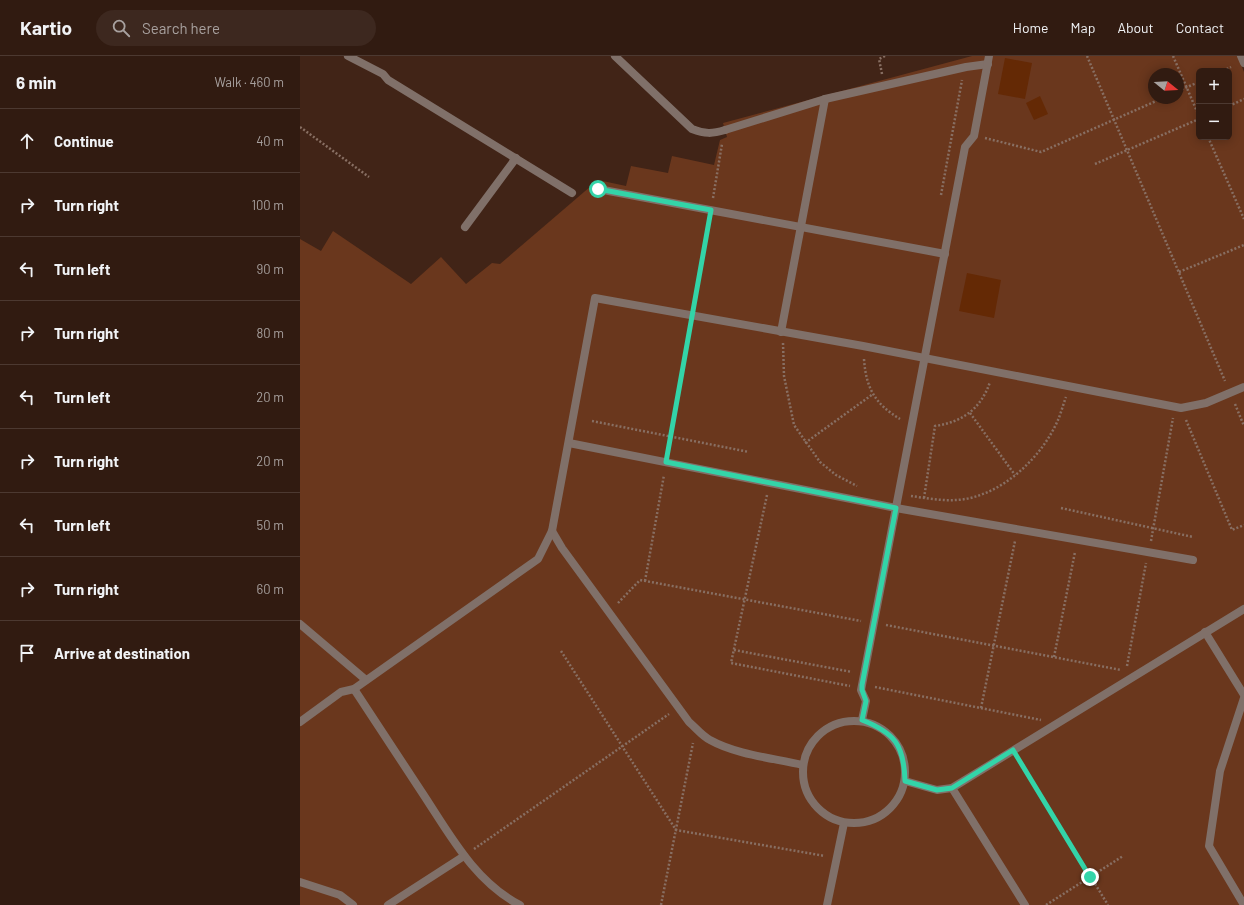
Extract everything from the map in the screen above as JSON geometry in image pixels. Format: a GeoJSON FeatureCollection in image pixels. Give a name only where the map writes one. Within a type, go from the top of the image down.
{"type":"FeatureCollection","features":[{"type":"Feature","properties":{"kind":"street"},"geometry":{"type":"LineString","coordinates":[[348,56],[383,74],[388,80],[572,194]]}},
{"type":"Feature","properties":{"kind":"street"},"geometry":{"type":"LineString","coordinates":[[615,56],[692,129],[703,133],[712,134],[824,99],[966,67],[988,60],[974,136],[965,147],[864,674],[862,687],[866,701],[862,720]]}},
{"type":"Feature","properties":{"kind":"street"},"geometry":{"type":"LineString","coordinates":[[1241,56],[1244,63]]}},
{"type":"Feature","properties":{"kind":"street"},"geometry":{"type":"LineString","coordinates":[[782,333],[824,99]]}},
{"type":"Feature","properties":{"kind":"street"},"geometry":{"type":"LineString","coordinates":[[465,227],[516,158]]}},
{"type":"Feature","properties":{"kind":"street"},"geometry":{"type":"LineString","coordinates":[[598,189],[945,254]]}},
{"type":"Feature","properties":{"kind":"street"},"geometry":{"type":"LineString","coordinates":[[300,722],[341,692],[354,689],[538,559],[552,531],[595,298],[782,333],[863,346],[1181,408],[1206,403],[1244,387]]}},
{"type":"Feature","properties":{"kind":"street"},"geometry":{"type":"LineString","coordinates":[[569,443],[896,508],[1193,560]]}},
{"type":"Feature","properties":{"kind":"street"},"geometry":{"type":"LineString","coordinates":[[552,531],[562,548],[696,728],[709,740],[733,750],[803,765]]}},
{"type":"Feature","properties":{"kind":"street"},"geometry":{"type":"LineString","coordinates":[[905,781],[937,790],[952,788],[1244,609]]}},
{"type":"Feature","properties":{"kind":"street"},"geometry":{"type":"LineString","coordinates":[[300,624],[366,680]]}},
{"type":"Feature","properties":{"kind":"street"},"geometry":{"type":"LineString","coordinates":[[1205,632],[1244,695]]}},
{"type":"Feature","properties":{"kind":"street"},"geometry":{"type":"LineString","coordinates":[[354,689],[464,856],[486,882],[507,898],[520,905]]}},
{"type":"Feature","properties":{"kind":"street"},"geometry":{"type":"LineString","coordinates":[[1244,698],[1220,771],[1209,846],[1244,905]]}},
{"type":"Feature","properties":{"kind":"street"},"geometry":{"type":"LineString","coordinates":[[862,720],[881,728],[896,741],[905,760],[905,781],[898,800],[883,815],[865,823],[844,823],[830,818],[812,802],[808,796],[803,781],[803,765],[808,749],[817,736],[830,726],[846,721],[862,720]]}},
{"type":"Feature","properties":{"kind":"street"},"geometry":{"type":"LineString","coordinates":[[952,788],[1025,905]]}},
{"type":"Feature","properties":{"kind":"street"},"geometry":{"type":"LineString","coordinates":[[827,905],[844,823]]}},
{"type":"Feature","properties":{"kind":"street"},"geometry":{"type":"LineString","coordinates":[[388,905],[464,856]]}},
{"type":"Feature","properties":{"kind":"street"},"geometry":{"type":"LineString","coordinates":[[300,882],[340,895],[353,905]]}},
{"type":"Feature","properties":{"kind":"path"},"geometry":{"type":"LineString","coordinates":[[1087,56],[1244,426]]}},
{"type":"Feature","properties":{"kind":"path"},"geometry":{"type":"LineString","coordinates":[[1173,56],[1196,110]]}},
{"type":"Feature","properties":{"kind":"path"},"geometry":{"type":"LineString","coordinates":[[941,198],[963,76]]}},
{"type":"Feature","properties":{"kind":"path"},"geometry":{"type":"LineString","coordinates":[[1186,87],[1196,83]]}},
{"type":"Feature","properties":{"kind":"path"},"geometry":{"type":"LineString","coordinates":[[1232,105],[1244,99]]}},
{"type":"Feature","properties":{"kind":"path"},"geometry":{"type":"LineString","coordinates":[[974,136],[1041,152],[1150,104]]}},
{"type":"Feature","properties":{"kind":"path"},"geometry":{"type":"LineString","coordinates":[[1095,164],[1196,118]]}},
{"type":"Feature","properties":{"kind":"path"},"geometry":{"type":"LineString","coordinates":[[300,127],[368,177]]}},
{"type":"Feature","properties":{"kind":"path"},"geometry":{"type":"LineString","coordinates":[[645,581],[725,130]]}},
{"type":"Feature","properties":{"kind":"path"},"geometry":{"type":"LineString","coordinates":[[1209,140],[1244,219]]}},
{"type":"Feature","properties":{"kind":"path"},"geometry":{"type":"LineString","coordinates":[[1179,272],[1244,245]]}},
{"type":"Feature","properties":{"kind":"path"},"geometry":{"type":"LineString","coordinates":[[782,333],[782,352],[794,425],[805,443],[820,462],[836,475],[864,489]]}},
{"type":"Feature","properties":{"kind":"path"},"geometry":{"type":"LineString","coordinates":[[863,346],[865,367],[872,394],[882,406],[900,419]]}},
{"type":"Feature","properties":{"kind":"path"},"geometry":{"type":"LineString","coordinates":[[924,498],[935,426],[950,424],[964,417],[978,406],[986,393],[993,372]]}},
{"type":"Feature","properties":{"kind":"path"},"geometry":{"type":"LineString","coordinates":[[899,495],[956,500],[976,497],[996,488],[1015,475],[1033,458],[1048,438],[1058,420],[1069,387]]}},
{"type":"Feature","properties":{"kind":"path"},"geometry":{"type":"LineString","coordinates":[[805,443],[872,394]]}},
{"type":"Feature","properties":{"kind":"path"},"geometry":{"type":"LineString","coordinates":[[1181,408],[1232,530],[1244,525]]}},
{"type":"Feature","properties":{"kind":"path"},"geometry":{"type":"LineString","coordinates":[[899,426],[902,411]]}},
{"type":"Feature","properties":{"kind":"path"},"geometry":{"type":"LineString","coordinates":[[970,413],[1015,475]]}},
{"type":"Feature","properties":{"kind":"path"},"geometry":{"type":"LineString","coordinates":[[592,421],[749,452]]}},
{"type":"Feature","properties":{"kind":"path"},"geometry":{"type":"LineString","coordinates":[[769,483],[731,663],[1058,723]]}},
{"type":"Feature","properties":{"kind":"path"},"geometry":{"type":"LineString","coordinates":[[1061,508],[1193,537]]}},
{"type":"Feature","properties":{"kind":"path"},"geometry":{"type":"LineString","coordinates":[[981,708],[1017,529]]}},
{"type":"Feature","properties":{"kind":"path"},"geometry":{"type":"LineString","coordinates":[[1054,657],[1077,540]]}},
{"type":"Feature","properties":{"kind":"path"},"geometry":{"type":"LineString","coordinates":[[734,650],[864,674]]}},
{"type":"Feature","properties":{"kind":"path"},"geometry":{"type":"LineString","coordinates":[[561,651],[676,830],[837,858]]}},
{"type":"Feature","properties":{"kind":"path"},"geometry":{"type":"LineString","coordinates":[[464,856],[679,707]]}},
{"type":"Feature","properties":{"kind":"path"},"geometry":{"type":"LineString","coordinates":[[661,905],[696,728]]}},
{"type":"Feature","properties":{"kind":"path"},"geometry":{"type":"LineString","coordinates":[[1013,750],[1108,905]]}},
{"type":"Feature","properties":{"kind":"path"},"geometry":{"type":"LineString","coordinates":[[1046,905],[1123,856]]}},
{"type":"Feature","properties":{"kind":"shaded area"},"geometry":{"type":"Polygon","coordinates":[[[972,56],[1238,56],[1244,72],[1244,905],[300,905],[300,239],[321,251],[333,231],[411,284],[441,257],[466,284],[492,263],[500,264],[598,180],[626,186],[631,166],[668,173],[672,156],[714,165],[720,140],[727,137],[723,123],[972,56]]]}},
{"type":"Feature","properties":{"kind":"building"},"geometry":{"type":"Polygon","coordinates":[[[1005,58],[1032,63],[1025,99],[998,94],[1005,58]]]}},
{"type":"Feature","properties":{"kind":"building"},"geometry":{"type":"Polygon","coordinates":[[[1040,96],[1048,114],[1034,120],[1026,103],[1040,96]]]}},
{"type":"Feature","properties":{"kind":"building"},"geometry":{"type":"Polygon","coordinates":[[[967,273],[1001,280],[994,318],[959,311],[967,273]]]}},
{"type":"Feature","properties":{"kind":"route"},"geometry":{"type":"LineString","coordinates":[[598,189],[711,210],[666,462],[896,508],[862,685],[862,690],[866,701],[862,720],[881,728],[896,741],[905,760],[905,781],[937,790],[952,788],[1013,750],[1090,877]]}}]}
